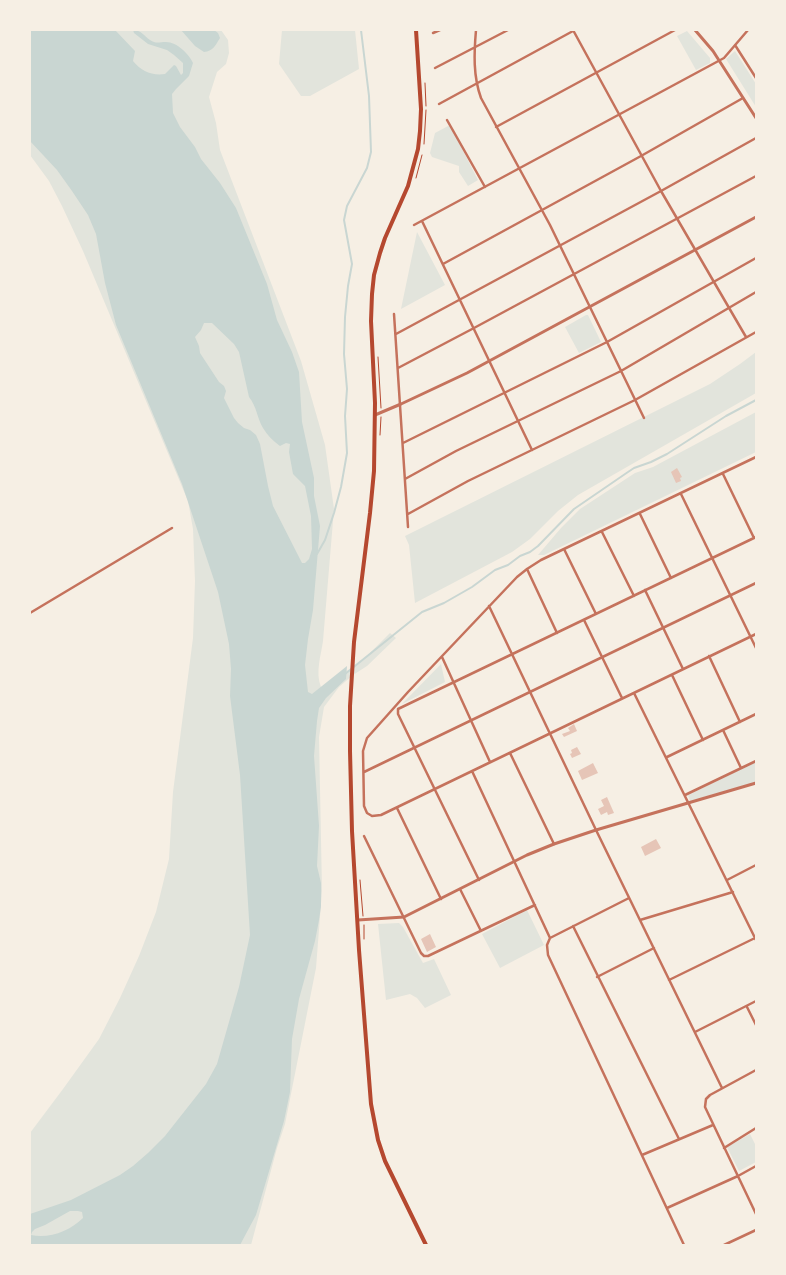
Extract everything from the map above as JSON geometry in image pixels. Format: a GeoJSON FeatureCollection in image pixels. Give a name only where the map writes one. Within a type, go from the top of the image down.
{"type":"FeatureCollection","features":[{"type":"Feature","properties":{"kind":"main road"},"geometry":{"type":"LineString","coordinates":[[416,30],[421,109],[418,149],[408,186],[380,253],[374,275],[372,294],[371,321],[375,415],[374,471],[354,642],[350,724],[350,805],[362,997],[375,1128],[385,1161],[426,1245]]}},
{"type":"Feature","properties":{"kind":"street"},"geometry":{"type":"LineString","coordinates":[[433,34],[440,30]]}},
{"type":"Feature","properties":{"kind":"street"},"geometry":{"type":"LineString","coordinates":[[476,30],[476,82],[481,98],[560,246],[644,418]]}},
{"type":"Feature","properties":{"kind":"street"},"geometry":{"type":"LineString","coordinates":[[435,68],[508,30]]}},
{"type":"Feature","properties":{"kind":"street"},"geometry":{"type":"LineString","coordinates":[[439,104],[476,82],[574,30],[641,156],[746,337]]}},
{"type":"Feature","properties":{"kind":"street"},"geometry":{"type":"LineString","coordinates":[[496,127],[675,30]]}},
{"type":"Feature","properties":{"kind":"street"},"geometry":{"type":"LineString","coordinates":[[695,30],[706,42],[756,118]]}},
{"type":"Feature","properties":{"kind":"street"},"geometry":{"type":"LineString","coordinates":[[414,225],[719,61],[724,58],[748,30]]}},
{"type":"Feature","properties":{"kind":"street"},"geometry":{"type":"LineString","coordinates":[[735,45],[756,78]]}},
{"type":"Feature","properties":{"kind":"street"},"geometry":{"type":"LineString","coordinates":[[442,264],[744,98]]}},
{"type":"Feature","properties":{"kind":"street"},"geometry":{"type":"LineString","coordinates":[[447,120],[485,187]]}},
{"type":"Feature","properties":{"kind":"street"},"geometry":{"type":"LineString","coordinates":[[396,334],[756,138]]}},
{"type":"Feature","properties":{"kind":"street"},"geometry":{"type":"LineString","coordinates":[[398,368],[756,176]]}},
{"type":"Feature","properties":{"kind":"street"},"geometry":{"type":"LineString","coordinates":[[375,415],[489,361],[756,217]]}},
{"type":"Feature","properties":{"kind":"street"},"geometry":{"type":"LineString","coordinates":[[422,221],[532,450]]}},
{"type":"Feature","properties":{"kind":"street"},"geometry":{"type":"LineString","coordinates":[[403,443],[607,342],[756,258]]}},
{"type":"Feature","properties":{"kind":"street"},"geometry":{"type":"LineString","coordinates":[[405,478],[518,420],[621,371],[756,292]]}},
{"type":"Feature","properties":{"kind":"street"},"geometry":{"type":"LineString","coordinates":[[394,314],[408,527]]}},
{"type":"Feature","properties":{"kind":"street"},"geometry":{"type":"LineString","coordinates":[[408,514],[476,478],[635,400],[756,332]]}},
{"type":"Feature","properties":{"kind":"street"},"geometry":{"type":"LineString","coordinates":[[756,457],[527,568],[408,692],[367,738],[364,746],[364,808],[369,815],[378,817],[756,634]]}},
{"type":"Feature","properties":{"kind":"street"},"geometry":{"type":"LineString","coordinates":[[479,880],[434,790],[398,711],[400,708],[755,537],[723,473]]}},
{"type":"Feature","properties":{"kind":"street"},"geometry":{"type":"LineString","coordinates":[[681,494],[756,648]]}},
{"type":"Feature","properties":{"kind":"street"},"geometry":{"type":"LineString","coordinates":[[640,514],[671,578]]}},
{"type":"Feature","properties":{"kind":"street"},"geometry":{"type":"LineString","coordinates":[[30,613],[172,528]]}},
{"type":"Feature","properties":{"kind":"street"},"geometry":{"type":"LineString","coordinates":[[602,532],[634,596]]}},
{"type":"Feature","properties":{"kind":"street"},"geometry":{"type":"LineString","coordinates":[[564,550],[596,614]]}},
{"type":"Feature","properties":{"kind":"street"},"geometry":{"type":"LineString","coordinates":[[527,568],[557,633]]}},
{"type":"Feature","properties":{"kind":"street"},"geometry":{"type":"LineString","coordinates":[[364,772],[756,583]]}},
{"type":"Feature","properties":{"kind":"street"},"geometry":{"type":"LineString","coordinates":[[645,590],[683,669]]}},
{"type":"Feature","properties":{"kind":"street"},"geometry":{"type":"LineString","coordinates":[[489,606],[722,1088]]}},
{"type":"Feature","properties":{"kind":"street"},"geometry":{"type":"LineString","coordinates":[[584,620],[622,698]]}},
{"type":"Feature","properties":{"kind":"street"},"geometry":{"type":"LineString","coordinates":[[710,656],[740,722]]}},
{"type":"Feature","properties":{"kind":"street"},"geometry":{"type":"LineString","coordinates":[[442,657],[452,683],[490,762]]}},
{"type":"Feature","properties":{"kind":"street"},"geometry":{"type":"LineString","coordinates":[[672,675],[703,740]]}},
{"type":"Feature","properties":{"kind":"street"},"geometry":{"type":"LineString","coordinates":[[634,692],[755,939],[669,980]]}},
{"type":"Feature","properties":{"kind":"street"},"geometry":{"type":"LineString","coordinates":[[666,757],[756,714]]}},
{"type":"Feature","properties":{"kind":"street"},"geometry":{"type":"LineString","coordinates":[[723,730],[741,768]]}},
{"type":"Feature","properties":{"kind":"street"},"geometry":{"type":"LineString","coordinates":[[510,753],[554,844]]}},
{"type":"Feature","properties":{"kind":"street"},"geometry":{"type":"LineString","coordinates":[[685,795],[756,761]]}},
{"type":"Feature","properties":{"kind":"street"},"geometry":{"type":"LineString","coordinates":[[472,771],[550,938]]}},
{"type":"Feature","properties":{"kind":"street"},"geometry":{"type":"LineString","coordinates":[[358,920],[404,918],[515,861],[554,844],[756,783]]}},
{"type":"Feature","properties":{"kind":"street"},"geometry":{"type":"LineString","coordinates":[[397,808],[441,899]]}},
{"type":"Feature","properties":{"kind":"street"},"geometry":{"type":"LineString","coordinates":[[364,836],[421,955],[428,956],[535,905]]}},
{"type":"Feature","properties":{"kind":"street"},"geometry":{"type":"LineString","coordinates":[[727,880],[756,866]]}},
{"type":"Feature","properties":{"kind":"street"},"geometry":{"type":"LineString","coordinates":[[460,890],[481,931]]}},
{"type":"Feature","properties":{"kind":"street"},"geometry":{"type":"LineString","coordinates":[[640,920],[733,892]]}},
{"type":"Feature","properties":{"kind":"street"},"geometry":{"type":"LineString","coordinates":[[629,898],[550,938],[546,945],[548,955],[684,1245]]}},
{"type":"Feature","properties":{"kind":"street"},"geometry":{"type":"LineString","coordinates":[[573,926],[679,1139]]}},
{"type":"Feature","properties":{"kind":"street"},"geometry":{"type":"LineString","coordinates":[[597,977],[654,948]]}},
{"type":"Feature","properties":{"kind":"street"},"geometry":{"type":"LineString","coordinates":[[694,1032],[756,1001]]}},
{"type":"Feature","properties":{"kind":"street"},"geometry":{"type":"LineString","coordinates":[[746,1006],[756,1026]]}},
{"type":"Feature","properties":{"kind":"street"},"geometry":{"type":"LineString","coordinates":[[756,1070],[710,1095],[705,1102],[705,1107],[713,1125],[756,1214]]}},
{"type":"Feature","properties":{"kind":"street"},"geometry":{"type":"LineString","coordinates":[[642,1155],[713,1125]]}},
{"type":"Feature","properties":{"kind":"street"},"geometry":{"type":"LineString","coordinates":[[724,1148],[756,1130]]}},
{"type":"Feature","properties":{"kind":"street"},"geometry":{"type":"LineString","coordinates":[[667,1208],[756,1166]]}},
{"type":"Feature","properties":{"kind":"street"},"geometry":{"type":"LineString","coordinates":[[724,1245],[756,1230]]}},
{"type":"Feature","properties":{"kind":"path"},"geometry":{"type":"LineString","coordinates":[[423,147],[426,116],[424,79]]}},
{"type":"Feature","properties":{"kind":"path"},"geometry":{"type":"LineString","coordinates":[[414,182],[422,153]]}},
{"type":"Feature","properties":{"kind":"path"},"geometry":{"type":"LineString","coordinates":[[378,353],[381,413],[380,437]]}},
{"type":"Feature","properties":{"kind":"path"},"geometry":{"type":"LineString","coordinates":[[360,875],[364,940]]}},
{"type":"Feature","properties":{"kind":"shaded area"},"geometry":{"type":"Polygon","coordinates":[[[30,30],[221,30],[228,40],[229,53],[226,64],[217,72],[209,97],[216,123],[220,150],[301,361],[325,445],[334,509],[323,641],[318,670],[321,687],[364,659],[390,633],[396,638],[367,666],[339,687],[324,707],[319,737],[322,891],[316,968],[285,1124],[251,1245],[30,1245],[30,1133],[99,1039],[139,956],[156,912],[169,859],[173,792],[193,638],[195,581],[193,529],[188,501],[83,251],[49,181],[30,155],[30,30]]]}},
{"type":"Feature","properties":{"kind":"shaded area"},"geometry":{"type":"Polygon","coordinates":[[[30,30],[115,30],[135,51],[133,61],[136,65],[147,72],[156,74],[165,74],[174,65],[181,75],[183,73],[183,63],[167,50],[148,44],[134,33],[133,30],[140,32],[154,42],[174,44],[182,49],[193,63],[189,76],[172,94],[173,113],[201,159],[220,183],[236,208],[267,284],[277,320],[299,372],[302,422],[314,478],[314,496],[320,526],[313,610],[305,665],[308,692],[312,694],[347,666],[346,679],[326,698],[319,708],[317,721],[314,756],[319,826],[317,866],[321,883],[321,906],[315,941],[299,999],[292,1039],[290,1092],[284,1121],[256,1215],[240,1245],[30,1245],[30,1214],[71,1200],[120,1175],[133,1166],[165,1136],[206,1084],[217,1064],[239,987],[250,935],[240,775],[230,696],[231,669],[229,644],[218,592],[182,484],[116,325],[105,283],[96,234],[88,215],[72,191],[57,170],[30,141],[30,30]],[[204,323],[195,337],[200,353],[219,382],[224,386],[226,391],[224,398],[234,418],[244,428],[256,435],[260,444],[273,506],[302,563],[305,563],[309,559],[312,549],[311,516],[305,486],[293,474],[289,452],[290,444],[286,443],[280,446],[265,431],[249,397],[239,352],[234,344],[212,323],[204,323]],[[70,1211],[35,1229],[31,1235],[45,1236],[59,1233],[72,1227],[83,1218],[82,1212],[70,1211]]]}},
{"type":"Feature","properties":{"kind":"shaded area"},"geometry":{"type":"Polygon","coordinates":[[[181,30],[214,30],[220,38],[212,49],[204,52],[195,46],[181,30]]]}},
{"type":"Feature","properties":{"kind":"shaded area"},"geometry":{"type":"Polygon","coordinates":[[[282,30],[355,30],[359,69],[310,96],[301,96],[279,64],[282,30]]]}},
{"type":"Feature","properties":{"kind":"shaded area"},"geometry":{"type":"Polygon","coordinates":[[[687,31],[710,58],[710,63],[696,70],[677,36],[687,31]]]}},
{"type":"Feature","properties":{"kind":"shaded area"},"geometry":{"type":"Polygon","coordinates":[[[735,51],[756,84],[756,107],[726,59],[735,51]]]}},
{"type":"Feature","properties":{"kind":"shaded area"},"geometry":{"type":"Polygon","coordinates":[[[450,125],[478,180],[468,186],[459,172],[459,166],[432,157],[430,153],[435,133],[450,125]]]}},
{"type":"Feature","properties":{"kind":"shaded area"},"geometry":{"type":"Polygon","coordinates":[[[417,232],[445,285],[401,309],[417,232]]]}},
{"type":"Feature","properties":{"kind":"shaded area"},"geometry":{"type":"Polygon","coordinates":[[[588,315],[601,342],[579,353],[565,327],[588,315]]]}},
{"type":"Feature","properties":{"kind":"shaded area"},"geometry":{"type":"Polygon","coordinates":[[[756,352],[756,393],[578,495],[558,511],[530,539],[512,552],[415,603],[409,545],[405,536],[710,384],[756,352]]]}},
{"type":"Feature","properties":{"kind":"shaded area"},"geometry":{"type":"Polygon","coordinates":[[[756,412],[756,452],[544,555],[538,555],[580,509],[635,473],[653,467],[756,412]]]}},
{"type":"Feature","properties":{"kind":"shaded area"},"geometry":{"type":"Polygon","coordinates":[[[441,664],[445,682],[402,704],[441,664]]]}},
{"type":"Feature","properties":{"kind":"shaded area"},"geometry":{"type":"Polygon","coordinates":[[[756,762],[756,782],[690,801],[688,795],[756,762]]]}},
{"type":"Feature","properties":{"kind":"shaded area"},"geometry":{"type":"Polygon","coordinates":[[[527,910],[544,945],[500,968],[482,934],[527,910]]]}},
{"type":"Feature","properties":{"kind":"shaded area"},"geometry":{"type":"Polygon","coordinates":[[[399,923],[423,963],[434,959],[451,995],[425,1008],[417,998],[410,994],[386,1000],[378,924],[399,923]]]}},
{"type":"Feature","properties":{"kind":"shaded area"},"geometry":{"type":"Polygon","coordinates":[[[750,1134],[756,1146],[756,1162],[739,1171],[727,1147],[750,1134]]]}},
{"type":"Feature","properties":{"kind":"building"},"geometry":{"type":"Polygon","coordinates":[[[677,468],[682,477],[680,478],[681,481],[676,483],[671,472],[677,468]]]}},
{"type":"Feature","properties":{"kind":"building"},"geometry":{"type":"Polygon","coordinates":[[[574,724],[577,731],[564,737],[562,734],[570,731],[568,728],[574,724]]]}},
{"type":"Feature","properties":{"kind":"building"},"geometry":{"type":"Polygon","coordinates":[[[577,747],[581,754],[572,758],[571,750],[577,747]]]}},
{"type":"Feature","properties":{"kind":"building"},"geometry":{"type":"Polygon","coordinates":[[[593,763],[598,773],[582,780],[578,771],[593,763]]]}},
{"type":"Feature","properties":{"kind":"building"},"geometry":{"type":"Polygon","coordinates":[[[607,797],[614,813],[608,815],[607,812],[601,815],[598,809],[604,806],[601,800],[607,797]]]}},
{"type":"Feature","properties":{"kind":"building"},"geometry":{"type":"Polygon","coordinates":[[[656,839],[661,848],[645,856],[641,847],[656,839]]]}},
{"type":"Feature","properties":{"kind":"building"},"geometry":{"type":"Polygon","coordinates":[[[430,934],[436,947],[427,952],[421,939],[430,934]]]}},
{"type":"Feature","properties":{"kind":"waterway"},"geometry":{"type":"LineString","coordinates":[[317,554],[325,540],[334,513],[347,453],[345,416],[347,389],[344,354],[345,317],[352,264],[344,220],[347,206],[367,168],[371,152],[369,96],[361,30]]}},
{"type":"Feature","properties":{"kind":"waterway"},"geometry":{"type":"LineString","coordinates":[[345,674],[422,612],[444,603],[472,587],[495,570],[530,552],[574,509],[634,468],[667,454],[726,416],[756,400]]}}]}
